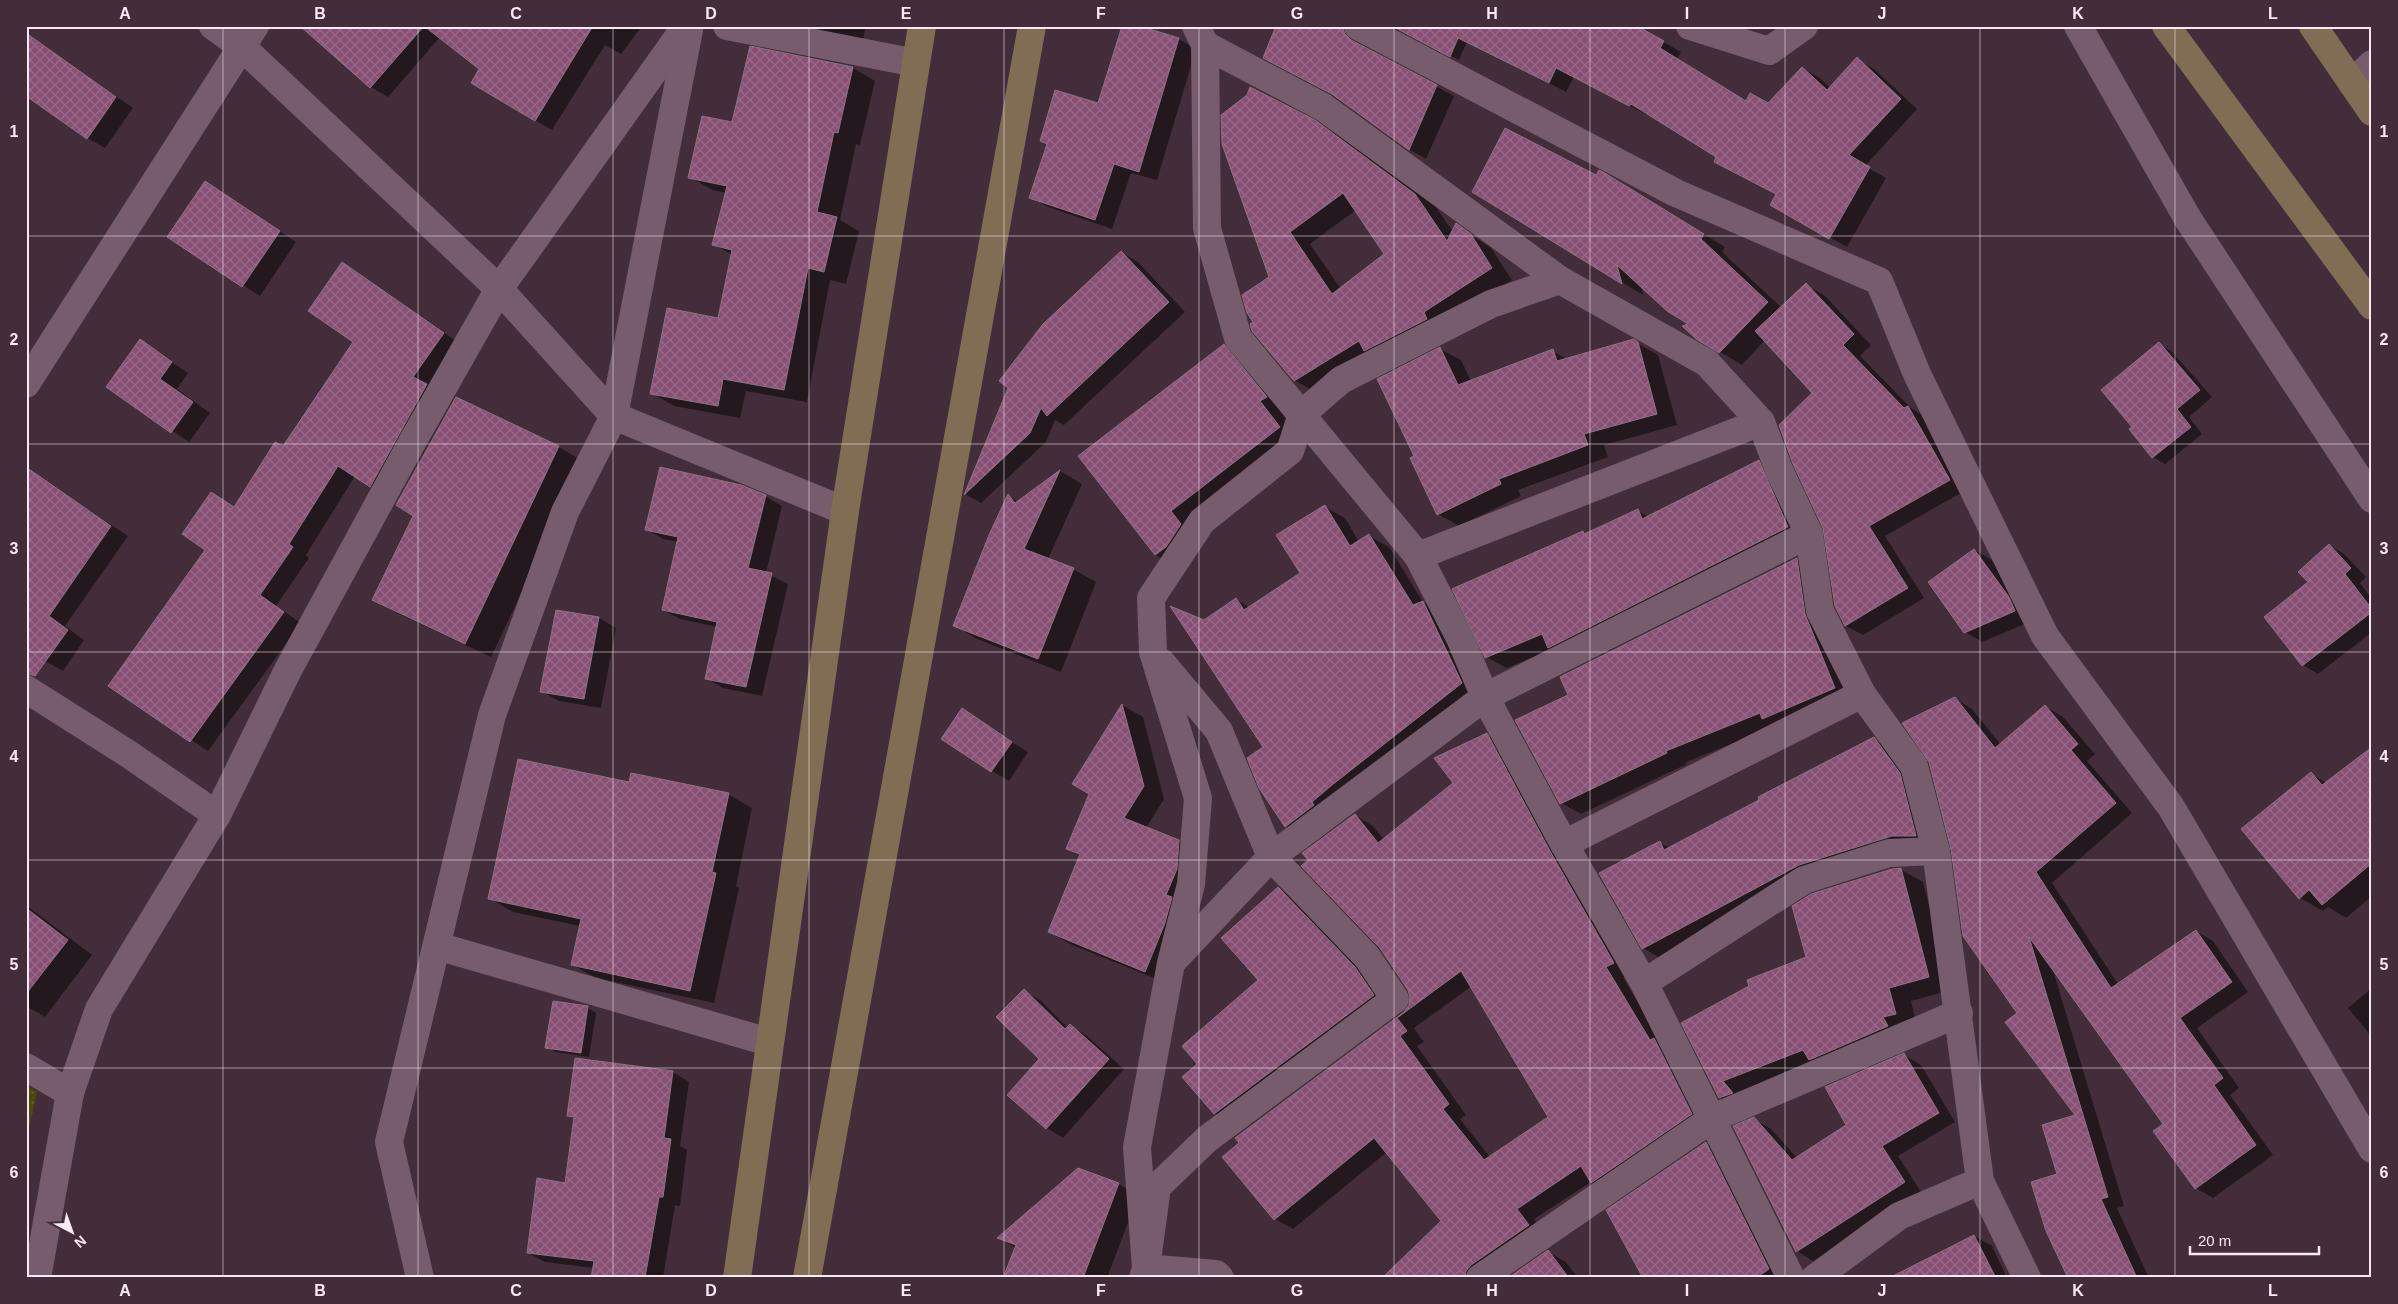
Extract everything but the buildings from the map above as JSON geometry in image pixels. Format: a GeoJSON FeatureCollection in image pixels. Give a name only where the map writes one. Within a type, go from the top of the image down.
{"type":"FeatureCollection","features":[{"type":"Feature","properties":{"kind":"main road"},"geometry":{"type":"LineString","coordinates":[[737,1278],[845,511],[922,26]]}},
{"type":"Feature","properties":{"kind":"main road"},"geometry":{"type":"LineString","coordinates":[[807,1278],[1032,26]]}},
{"type":"Feature","properties":{"kind":"main road"},"geometry":{"type":"LineString","coordinates":[[2166,26],[2372,306]]}},
{"type":"Feature","properties":{"kind":"main road"},"geometry":{"type":"LineString","coordinates":[[2313,26],[2372,112]]}},
{"type":"Feature","properties":{"kind":"street"},"geometry":{"type":"LineString","coordinates":[[213,26],[248,37],[499,289],[614,416],[845,511]]}},
{"type":"Feature","properties":{"kind":"street"},"geometry":{"type":"LineString","coordinates":[[37,1278],[70,1093],[99,1008],[217,816],[287,672],[406,453],[499,289],[688,26]]}},
{"type":"Feature","properties":{"kind":"street"},"geometry":{"type":"LineString","coordinates":[[420,1278],[389,1142],[492,715],[565,512],[614,416],[688,26]]}},
{"type":"Feature","properties":{"kind":"street"},"geometry":{"type":"LineString","coordinates":[[726,26],[916,63]]}},
{"type":"Feature","properties":{"kind":"street"},"geometry":{"type":"LineString","coordinates":[[1358,26],[1676,193],[1879,281],[1917,374],[2045,636],[2171,807],[2372,1149]]}},
{"type":"Feature","properties":{"kind":"street"},"geometry":{"type":"LineString","coordinates":[[1690,26],[1769,51],[1804,26]]}},
{"type":"Feature","properties":{"kind":"street"},"geometry":{"type":"LineString","coordinates":[[2078,26],[2188,219],[2372,499]]}},
{"type":"Feature","properties":{"kind":"street"},"geometry":{"type":"LineString","coordinates":[[1201,36],[1323,107],[1560,280],[1707,363],[1761,422],[1779,470],[1809,534],[1820,611],[1862,694],[1914,766],[1936,851],[1980,1180],[2027,1278]]}},
{"type":"Feature","properties":{"kind":"street"},"geometry":{"type":"LineString","coordinates":[[1201,36],[1207,228],[1238,338],[1418,556],[1460,638],[1485,697],[1564,844],[1644,983],[1713,1118],[1791,1278]]}},
{"type":"Feature","properties":{"kind":"street"},"geometry":{"type":"LineString","coordinates":[[26,384],[248,37]]}},
{"type":"Feature","properties":{"kind":"street"},"geometry":{"type":"LineString","coordinates":[[2352,83],[2372,64]]}},
{"type":"Feature","properties":{"kind":"street"},"geometry":{"type":"LineString","coordinates":[[1145,1273],[1137,1147],[1171,963],[1191,884],[1198,798],[1153,652],[1150,598],[1202,521],[1290,451],[1302,414],[1340,380],[1491,304],[1560,280]]}},
{"type":"Feature","properties":{"kind":"street"},"geometry":{"type":"LineString","coordinates":[[1418,556],[1761,422]]}},
{"type":"Feature","properties":{"kind":"street"},"geometry":{"type":"LineString","coordinates":[[1171,963],[1271,857],[1485,697],[1809,534]]}},
{"type":"Feature","properties":{"kind":"street"},"geometry":{"type":"LineString","coordinates":[[1145,1273],[1157,1188],[1206,1139],[1396,999],[1367,957],[1271,857],[1219,731],[1153,652]]}},
{"type":"Feature","properties":{"kind":"street"},"geometry":{"type":"LineString","coordinates":[[26,689],[127,754],[217,816]]}},
{"type":"Feature","properties":{"kind":"street"},"geometry":{"type":"LineString","coordinates":[[1564,844],[1862,694]]}},
{"type":"Feature","properties":{"kind":"street"},"geometry":{"type":"LineString","coordinates":[[1644,983],[1804,880],[1889,853],[1936,851]]}},
{"type":"Feature","properties":{"kind":"street"},"geometry":{"type":"LineString","coordinates":[[437,946],[769,1042]]}},
{"type":"Feature","properties":{"kind":"street"},"geometry":{"type":"LineString","coordinates":[[1480,1278],[1713,1118],[1959,1013]]}},
{"type":"Feature","properties":{"kind":"street"},"geometry":{"type":"LineString","coordinates":[[26,1066],[70,1093]]}},
{"type":"Feature","properties":{"kind":"street"},"geometry":{"type":"LineString","coordinates":[[1815,1278],[1899,1216],[1980,1180]]}},
{"type":"Feature","properties":{"kind":"street"},"geometry":{"type":"LineString","coordinates":[[1145,1273],[1216,1274],[1220,1278]]}},
{"type":"Feature","properties":{"kind":"shaded area"},"geometry":{"type":"Polygon","coordinates":[[[26,1085],[37,1092],[26,1140],[26,1085]]]}}]}
